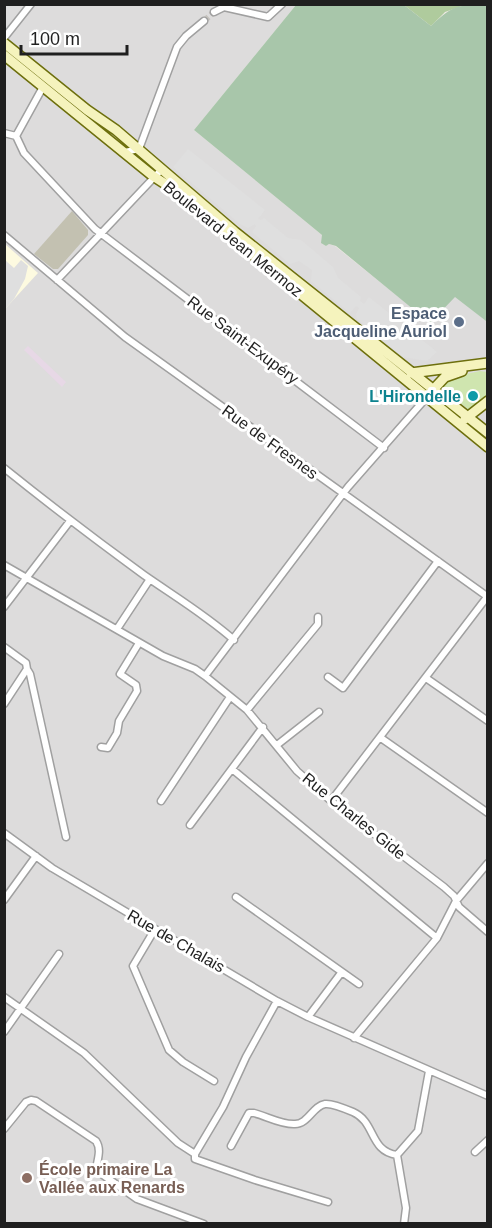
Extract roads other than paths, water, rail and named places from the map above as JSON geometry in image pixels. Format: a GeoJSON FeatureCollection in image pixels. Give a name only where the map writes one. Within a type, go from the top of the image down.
{"type":"FeatureCollection","features":[{"type":"Feature","properties":{"kind":"main road","name":"Boulevard Jean Mermoz"},"geometry":{"type":"LineString","coordinates":[[4,43],[139,149],[235,232],[411,373],[449,415],[488,447]]}},
{"type":"Feature","properties":{"kind":"main road","name":"Boulevard Jean Mermoz"},"geometry":{"type":"LineString","coordinates":[[4,56],[430,393],[469,418],[488,434]]}},
{"type":"Feature","properties":{"kind":"main road"},"geometry":{"type":"LineString","coordinates":[[430,393],[445,377],[488,363]]}},
{"type":"Feature","properties":{"kind":"main road"},"geometry":{"type":"LineString","coordinates":[[411,373],[456,367],[488,368]]}},
{"type":"Feature","properties":{"kind":"main road"},"geometry":{"type":"LineString","coordinates":[[449,415],[462,420],[469,418],[488,401]]}},
{"type":"Feature","properties":{"kind":"street"},"geometry":{"type":"LineString","coordinates":[[4,38],[31,4]]}},
{"type":"Feature","properties":{"kind":"street"},"geometry":{"type":"LineString","coordinates":[[214,12],[224,7],[268,17],[282,4]]}},
{"type":"Feature","properties":{"kind":"street"},"geometry":{"type":"LineString","coordinates":[[124,152],[139,149],[177,47],[204,21]]}},
{"type":"Feature","properties":{"kind":"street"},"geometry":{"type":"LineString","coordinates":[[4,133],[16,136],[43,87]]}},
{"type":"Feature","properties":{"kind":"street","name":"Rue Saint-Exupéry"},"geometry":{"type":"LineString","coordinates":[[16,136],[24,153],[101,233],[384,448]]}},
{"type":"Feature","properties":{"kind":"street"},"geometry":{"type":"LineString","coordinates":[[57,280],[162,169]]}},
{"type":"Feature","properties":{"kind":"street","name":"Rue de Fresnes"},"geometry":{"type":"LineString","coordinates":[[4,235],[125,337],[487,597]]}},
{"type":"Feature","properties":{"kind":"street"},"geometry":{"type":"LineString","coordinates":[[205,676],[344,494],[430,393]]}},
{"type":"Feature","properties":{"kind":"street"},"geometry":{"type":"LineString","coordinates":[[4,468],[70,521],[186,602],[234,640]]}},
{"type":"Feature","properties":{"kind":"street"},"geometry":{"type":"LineString","coordinates":[[4,607],[70,521]]}},
{"type":"Feature","properties":{"kind":"street"},"geometry":{"type":"LineString","coordinates":[[328,677],[343,688],[438,561]]}},
{"type":"Feature","properties":{"kind":"street","name":"Rue Charles Gide"},"geometry":{"type":"LineString","coordinates":[[4,565],[139,643],[205,676],[247,710],[297,771],[331,801],[444,887],[454,896],[459,907],[488,932]]}},
{"type":"Feature","properties":{"kind":"street"},"geometry":{"type":"LineString","coordinates":[[117,629],[150,579]]}},
{"type":"Feature","properties":{"kind":"street"},"geometry":{"type":"LineString","coordinates":[[331,801],[487,597]]}},
{"type":"Feature","properties":{"kind":"street"},"geometry":{"type":"LineString","coordinates":[[247,710],[318,624],[318,616]]}},
{"type":"Feature","properties":{"kind":"street"},"geometry":{"type":"LineString","coordinates":[[101,747],[108,748],[117,733],[119,721],[137,691],[136,685],[120,674],[139,643]]}},
{"type":"Feature","properties":{"kind":"street"},"geometry":{"type":"LineString","coordinates":[[4,648],[26,663],[30,674],[66,837]]}},
{"type":"Feature","properties":{"kind":"street"},"geometry":{"type":"LineString","coordinates":[[4,704],[27,669]]}},
{"type":"Feature","properties":{"kind":"street"},"geometry":{"type":"LineString","coordinates":[[426,678],[488,721]]}},
{"type":"Feature","properties":{"kind":"street"},"geometry":{"type":"LineString","coordinates":[[161,801],[230,698]]}},
{"type":"Feature","properties":{"kind":"street"},"geometry":{"type":"LineString","coordinates":[[277,745],[319,712]]}},
{"type":"Feature","properties":{"kind":"street"},"geometry":{"type":"LineString","coordinates":[[190,825],[263,727]]}},
{"type":"Feature","properties":{"kind":"street"},"geometry":{"type":"LineString","coordinates":[[381,738],[488,813]]}},
{"type":"Feature","properties":{"kind":"street"},"geometry":{"type":"LineString","coordinates":[[232,769],[437,938]]}},
{"type":"Feature","properties":{"kind":"street","name":"Rue de Chalais"},"geometry":{"type":"LineString","coordinates":[[4,833],[36,856],[154,929],[308,1017],[488,1096]]}},
{"type":"Feature","properties":{"kind":"street"},"geometry":{"type":"LineString","coordinates":[[4,900],[36,856]]}},
{"type":"Feature","properties":{"kind":"street"},"geometry":{"type":"LineString","coordinates":[[354,1038],[437,938],[456,902],[488,863]]}},
{"type":"Feature","properties":{"kind":"street"},"geometry":{"type":"LineString","coordinates":[[236,897],[359,984]]}},
{"type":"Feature","properties":{"kind":"street"},"geometry":{"type":"LineString","coordinates":[[154,929],[133,966],[169,1050],[214,1082]]}},
{"type":"Feature","properties":{"kind":"street"},"geometry":{"type":"LineString","coordinates":[[4,1032],[59,954]]}},
{"type":"Feature","properties":{"kind":"street"},"geometry":{"type":"LineString","coordinates":[[308,1017],[341,973]]}},
{"type":"Feature","properties":{"kind":"street"},"geometry":{"type":"LineString","coordinates":[[4,997],[84,1053],[178,1143],[195,1154]]}},
{"type":"Feature","properties":{"kind":"street"},"geometry":{"type":"LineString","coordinates":[[277,1000],[246,1057],[223,1107],[195,1154],[195,1159],[328,1202]]}},
{"type":"Feature","properties":{"kind":"street"},"geometry":{"type":"LineString","coordinates":[[397,1155],[418,1131],[429,1071]]}},
{"type":"Feature","properties":{"kind":"street"},"geometry":{"type":"LineString","coordinates":[[4,1129],[26,1102],[36,1101],[96,1141],[99,1146],[96,1170],[128,1194],[204,1224]]}},
{"type":"Feature","properties":{"kind":"street"},"geometry":{"type":"LineString","coordinates":[[231,1146],[249,1113],[293,1125],[302,1123],[319,1107],[327,1104],[361,1116],[369,1125],[376,1143],[388,1154],[397,1155]]}},
{"type":"Feature","properties":{"kind":"street"},"geometry":{"type":"LineString","coordinates":[[475,1152],[488,1140]]}},
{"type":"Feature","properties":{"kind":"street"},"geometry":{"type":"LineString","coordinates":[[397,1155],[406,1208],[404,1224]]}},
{"type":"Feature","properties":{"kind":"tunnel"},"geometry":{"type":"LineString","coordinates":[[204,21],[214,12]]}},
{"type":"Feature","properties":{"kind":"place","name":"Espace Jacqueline Auriol"},"geometry":{"type":"Point","coordinates":[459,322]}},
{"type":"Feature","properties":{"kind":"place","name":"L'Hirondelle"},"geometry":{"type":"Point","coordinates":[473,396]}},
{"type":"Feature","properties":{"kind":"place","name":"École primaire La Vallée aux Renards"},"geometry":{"type":"Point","coordinates":[27,1178]}}]}
